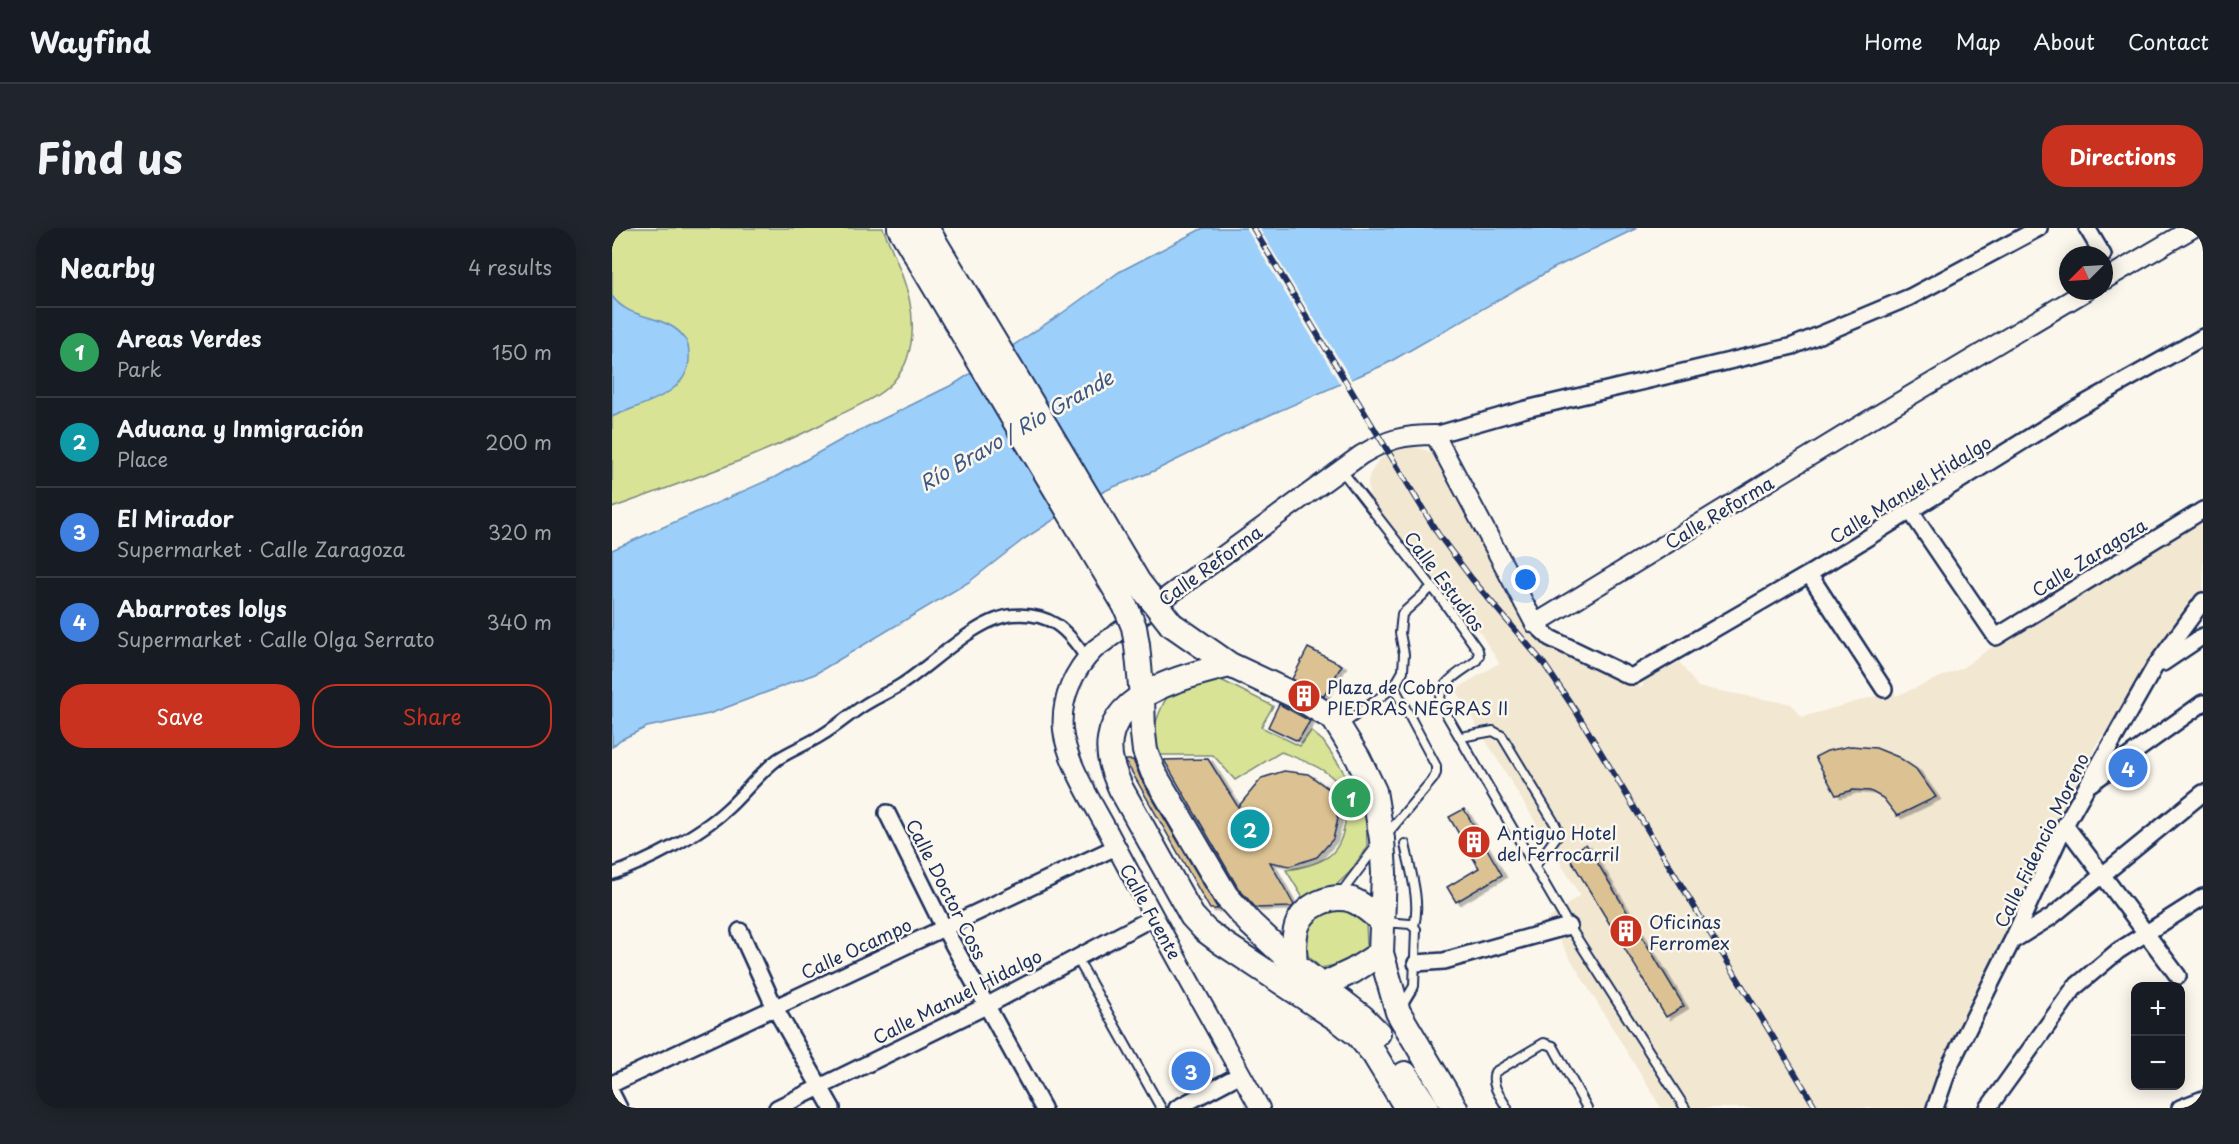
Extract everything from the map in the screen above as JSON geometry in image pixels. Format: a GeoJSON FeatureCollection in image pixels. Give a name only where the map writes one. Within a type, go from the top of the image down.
{"type":"FeatureCollection","features":[{"type":"Feature","properties":{"kind":"highway"},"geometry":{"type":"LineString","coordinates":[[900,228],[1037,435],[1138,582],[1171,624],[1230,665],[1300,698],[1334,719],[1340,727],[1374,791],[1394,841],[1384,873],[1381,953],[1398,1012],[1455,1108]]}},
{"type":"Feature","properties":{"kind":"highway"},"geometry":{"type":"LineString","coordinates":[[926,228],[1125,605],[1134,627],[1137,645],[1145,751],[1158,782],[1226,896],[1251,924],[1295,964],[1362,1017],[1383,1038],[1427,1108]]}},
{"type":"Feature","properties":{"kind":"highway"},"geometry":{"type":"LineString","coordinates":[[1230,665],[1173,680],[1142,696],[1119,716],[1110,739],[1113,770],[1121,789],[1192,916],[1221,942],[1358,1035],[1374,1054],[1407,1108]]}},
{"type":"Feature","properties":{"kind":"highway"},"geometry":{"type":"LineString","coordinates":[[1295,964],[1294,943],[1297,925],[1309,909],[1326,900],[1338,897],[1353,900],[1383,922]]}},
{"type":"Feature","properties":{"kind":"highway"},"geometry":{"type":"LineString","coordinates":[[1321,986],[1353,971],[1381,953]]}},
{"type":"Feature","properties":{"kind":"street"},"geometry":{"type":"LineString","coordinates":[[1535,624],[1435,435],[1526,409],[1793,346],[1910,297],[2039,228]]}},
{"type":"Feature","properties":{"kind":"street"},"geometry":{"type":"LineString","coordinates":[[2088,228],[2098,246]]}},
{"type":"Feature","properties":{"kind":"street"},"geometry":{"type":"LineString","coordinates":[[2113,275],[2193,228]]}},
{"type":"Feature","properties":{"kind":"street","name":"Calle Reforma"},"geometry":{"type":"LineString","coordinates":[[1535,624],[2071,300]]}},
{"type":"Feature","properties":{"kind":"street","name":"Calle Manuel Hidalgo"},"geometry":{"type":"LineString","coordinates":[[1535,624],[1550,638],[1619,672],[1629,676],[1639,674],[1809,574],[2075,409],[2203,337]]}},
{"type":"Feature","properties":{"kind":"street","name":"Calle Reforma"},"geometry":{"type":"LineString","coordinates":[[1063,708],[1069,686],[1086,658],[1105,642],[1382,442],[1410,435],[1435,435]]}},
{"type":"Feature","properties":{"kind":"street","name":"Calle Zaragoza"},"geometry":{"type":"LineString","coordinates":[[1911,512],[1996,637],[2203,510]]}},
{"type":"Feature","properties":{"kind":"street"},"geometry":{"type":"LineString","coordinates":[[1809,574],[1884,689]]}},
{"type":"Feature","properties":{"kind":"street","name":"Calle Fidencio Moreno"},"geometry":{"type":"LineString","coordinates":[[1935,1108],[1950,1065],[2012,941],[2065,825],[2154,668],[2203,601]]}},
{"type":"Feature","properties":{"kind":"street"},"geometry":{"type":"LineString","coordinates":[[612,874],[647,861],[696,831],[725,811],[763,771],[781,757],[824,734],[862,706],[902,684],[984,624],[1010,615],[1028,614],[1050,619],[1067,633],[1086,658]]}},
{"type":"Feature","properties":{"kind":"street"},"geometry":{"type":"LineString","coordinates":[[2154,668],[2203,636]]}},
{"type":"Feature","properties":{"kind":"street"},"geometry":{"type":"LineString","coordinates":[[2085,788],[2203,703]]}},
{"type":"Feature","properties":{"kind":"street","name":"Calle Fuente"},"geometry":{"type":"LineString","coordinates":[[1063,708],[1063,732],[1072,760],[1116,847],[1260,1108]]}},
{"type":"Feature","properties":{"kind":"street"},"geometry":{"type":"LineString","coordinates":[[2012,941],[2051,917],[2203,793]]}},
{"type":"Feature","properties":{"kind":"street","name":"Calle Doctor Coss"},"geometry":{"type":"LineString","coordinates":[[887,813],[944,928],[1043,1108]]}},
{"type":"Feature","properties":{"kind":"street"},"geometry":{"type":"LineString","coordinates":[[2065,825],[2178,976]]}},
{"type":"Feature","properties":{"kind":"street","name":"Calle Ocampo"},"geometry":{"type":"LineString","coordinates":[[612,1084],[1116,847]]}},
{"type":"Feature","properties":{"kind":"street"},"geometry":{"type":"LineString","coordinates":[[1988,1108],[2074,987],[2095,968],[2145,932],[2203,897]]}},
{"type":"Feature","properties":{"kind":"street","name":"Calle Manuel Hidalgo"},"geometry":{"type":"LineString","coordinates":[[777,1108],[986,1006],[1154,917]]}},
{"type":"Feature","properties":{"kind":"street"},"geometry":{"type":"LineString","coordinates":[[1416,963],[1444,961],[1569,926]]}},
{"type":"Feature","properties":{"kind":"street"},"geometry":{"type":"LineString","coordinates":[[740,931],[775,1008],[832,1108]]}},
{"type":"Feature","properties":{"kind":"street"},"geometry":{"type":"LineString","coordinates":[[1177,1108],[1241,1074]]}},
{"type":"Feature","properties":{"kind":"street"},"geometry":{"type":"LineString","coordinates":[[612,1094],[619,1108]]}},
{"type":"Feature","properties":{"kind":"street"},"geometry":{"type":"LineString","coordinates":[[2180,1108],[2203,1099]]}},
{"type":"Feature","properties":{"kind":"lane","name":"Calle Estudios"},"geometry":{"type":"LineString","coordinates":[[1341,470],[1478,650],[1479,656],[1476,661],[1442,687],[1439,697],[1441,705],[1569,926],[1685,1108]]}},
{"type":"Feature","properties":{"kind":"lane"},"geometry":{"type":"LineString","coordinates":[[1340,727],[1394,687],[1403,671],[1404,654],[1400,633],[1402,614],[1432,587]]}},
{"type":"Feature","properties":{"kind":"lane"},"geometry":{"type":"LineString","coordinates":[[1338,897],[1394,841],[1436,773],[1436,766],[1394,687]]}},
{"type":"Feature","properties":{"kind":"lane"},"geometry":{"type":"LineString","coordinates":[[1461,737],[1492,731],[1502,736],[1549,814],[1558,833],[1535,866]]}},
{"type":"Feature","properties":{"kind":"lane"},"geometry":{"type":"LineString","coordinates":[[1394,841],[1416,905],[1417,916],[1414,926],[1416,929],[1416,963],[1412,990],[1398,1012]]}},
{"type":"Feature","properties":{"kind":"lane"},"geometry":{"type":"LineString","coordinates":[[1383,922],[1414,926]]}},
{"type":"Feature","properties":{"kind":"lane"},"geometry":{"type":"LineString","coordinates":[[1077,958],[1161,1108]]}},
{"type":"Feature","properties":{"kind":"lane"},"geometry":{"type":"LineString","coordinates":[[1507,1108],[1494,1084],[1495,1072],[1545,1043],[1553,1047],[1587,1108]]}},
{"type":"Feature","properties":{"kind":"shaded area"},"geometry":{"type":"Polygon","coordinates":[[[1412,446],[1431,452],[1529,622],[1595,668],[1642,688],[1644,681],[1679,662],[1698,687],[1791,704],[1802,717],[1894,691],[1896,696],[1962,668],[1992,647],[2203,518],[2203,593],[2096,745],[1935,1085],[1928,1108],[1661,1108],[1547,920],[1580,895],[1455,690],[1499,663],[1474,623],[1409,550],[1369,494],[1370,474],[1379,460],[1392,451],[1412,446]]]}},
{"type":"Feature","properties":{"kind":"green space"},"geometry":{"type":"Polygon","coordinates":[[[612,228],[883,228],[902,276],[911,308],[911,342],[905,365],[893,382],[868,401],[812,429],[727,466],[612,508],[612,228]]]}},
{"type":"Feature","properties":{"kind":"green space"},"geometry":{"type":"Polygon","coordinates":[[[1195,676],[1221,680],[1273,706],[1261,727],[1300,746],[1311,731],[1323,741],[1340,766],[1366,812],[1367,847],[1350,872],[1330,891],[1303,898],[1286,870],[1307,866],[1326,858],[1338,845],[1345,825],[1345,804],[1340,787],[1330,775],[1314,765],[1281,752],[1235,780],[1213,755],[1153,755],[1153,732],[1167,697],[1179,685],[1195,676]]]}},
{"type":"Feature","properties":{"kind":"green space"},"geometry":{"type":"Polygon","coordinates":[[[1343,908],[1362,913],[1366,921],[1367,946],[1345,963],[1321,968],[1309,957],[1304,947],[1304,932],[1319,914],[1343,908]]]}},
{"type":"Feature","properties":{"kind":"water","name":"Río Bravo / Rio Grande"},"geometry":{"type":"Polygon","coordinates":[[[1203,228],[1637,228],[1554,268],[1386,364],[1254,422],[1154,471],[1111,488],[1073,507],[1024,539],[969,582],[815,674],[709,714],[647,727],[620,740],[612,747],[612,550],[775,477],[848,436],[956,383],[1061,314],[1119,272],[1203,228]]]}},
{"type":"Feature","properties":{"kind":"water"},"geometry":{"type":"Polygon","coordinates":[[[612,296],[624,308],[677,330],[686,341],[689,354],[688,368],[674,388],[663,396],[612,417],[612,296]]]}},
{"type":"Feature","properties":{"kind":"pier"},"geometry":{"type":"Polygon","coordinates":[[[1246,228],[1259,228],[1353,382],[1342,387],[1246,228]]]}},
{"type":"Feature","properties":{"kind":"building"},"geometry":{"type":"Polygon","coordinates":[[[1308,648],[1342,665],[1324,696],[1292,679],[1308,648]]]}},
{"type":"Feature","properties":{"kind":"building"},"geometry":{"type":"Polygon","coordinates":[[[1279,704],[1310,721],[1298,741],[1268,727],[1279,704]]]}},
{"type":"Feature","properties":{"kind":"building"},"geometry":{"type":"Polygon","coordinates":[[[1851,746],[1876,748],[1898,757],[1916,769],[1936,797],[1897,816],[1883,798],[1870,791],[1853,790],[1836,795],[1815,757],[1827,751],[1851,746]]]}},
{"type":"Feature","properties":{"kind":"building"},"geometry":{"type":"Polygon","coordinates":[[[1208,759],[1238,807],[1262,778],[1284,771],[1308,774],[1330,790],[1338,819],[1333,839],[1317,857],[1290,866],[1270,862],[1294,905],[1292,907],[1256,908],[1238,888],[1164,760],[1208,759]]]}},
{"type":"Feature","properties":{"kind":"building"},"geometry":{"type":"Polygon","coordinates":[[[1125,760],[1133,760],[1141,779],[1218,909],[1210,909],[1125,760]]]}},
{"type":"Feature","properties":{"kind":"building","name":"Antiguo Hotel del Ferrocarril"},"geometry":{"type":"Polygon","coordinates":[[[1464,809],[1502,875],[1456,902],[1447,887],[1479,868],[1449,817],[1464,809]]]}},
{"type":"Feature","properties":{"kind":"building","name":"Oficinas Ferromex"},"geometry":{"type":"Polygon","coordinates":[[[1586,844],[1684,1006],[1666,1017],[1568,855],[1586,844]]]}},
{"type":"Feature","properties":{"kind":"railway"},"geometry":{"type":"LineString","coordinates":[[1253,228],[1438,534],[1472,579],[1544,664],[1577,713],[1816,1108]]}},
{"type":"Feature","properties":{"kind":"place","name":"Plaza de Cobro PIEDRAS NEGRAS II"},"geometry":{"type":"Point","coordinates":[1304,696]}},
{"type":"Feature","properties":{"kind":"place","name":"Abarrotes lolys"},"geometry":{"type":"Point","coordinates":[2128,768]}},
{"type":"Feature","properties":{"kind":"place","name":"Areas Verdes"},"geometry":{"type":"Point","coordinates":[1351,798]}},
{"type":"Feature","properties":{"kind":"place","name":"Aduana y Inmigración"},"geometry":{"type":"Point","coordinates":[1250,829]}},
{"type":"Feature","properties":{"kind":"place","name":"Antiguo Hotel del Ferrocarril"},"geometry":{"type":"Point","coordinates":[1474,842]}},
{"type":"Feature","properties":{"kind":"place","name":"Oficinas Ferromex"},"geometry":{"type":"Point","coordinates":[1626,931]}},
{"type":"Feature","properties":{"kind":"place","name":"El Mirador"},"geometry":{"type":"Point","coordinates":[1191,1071]}}]}
